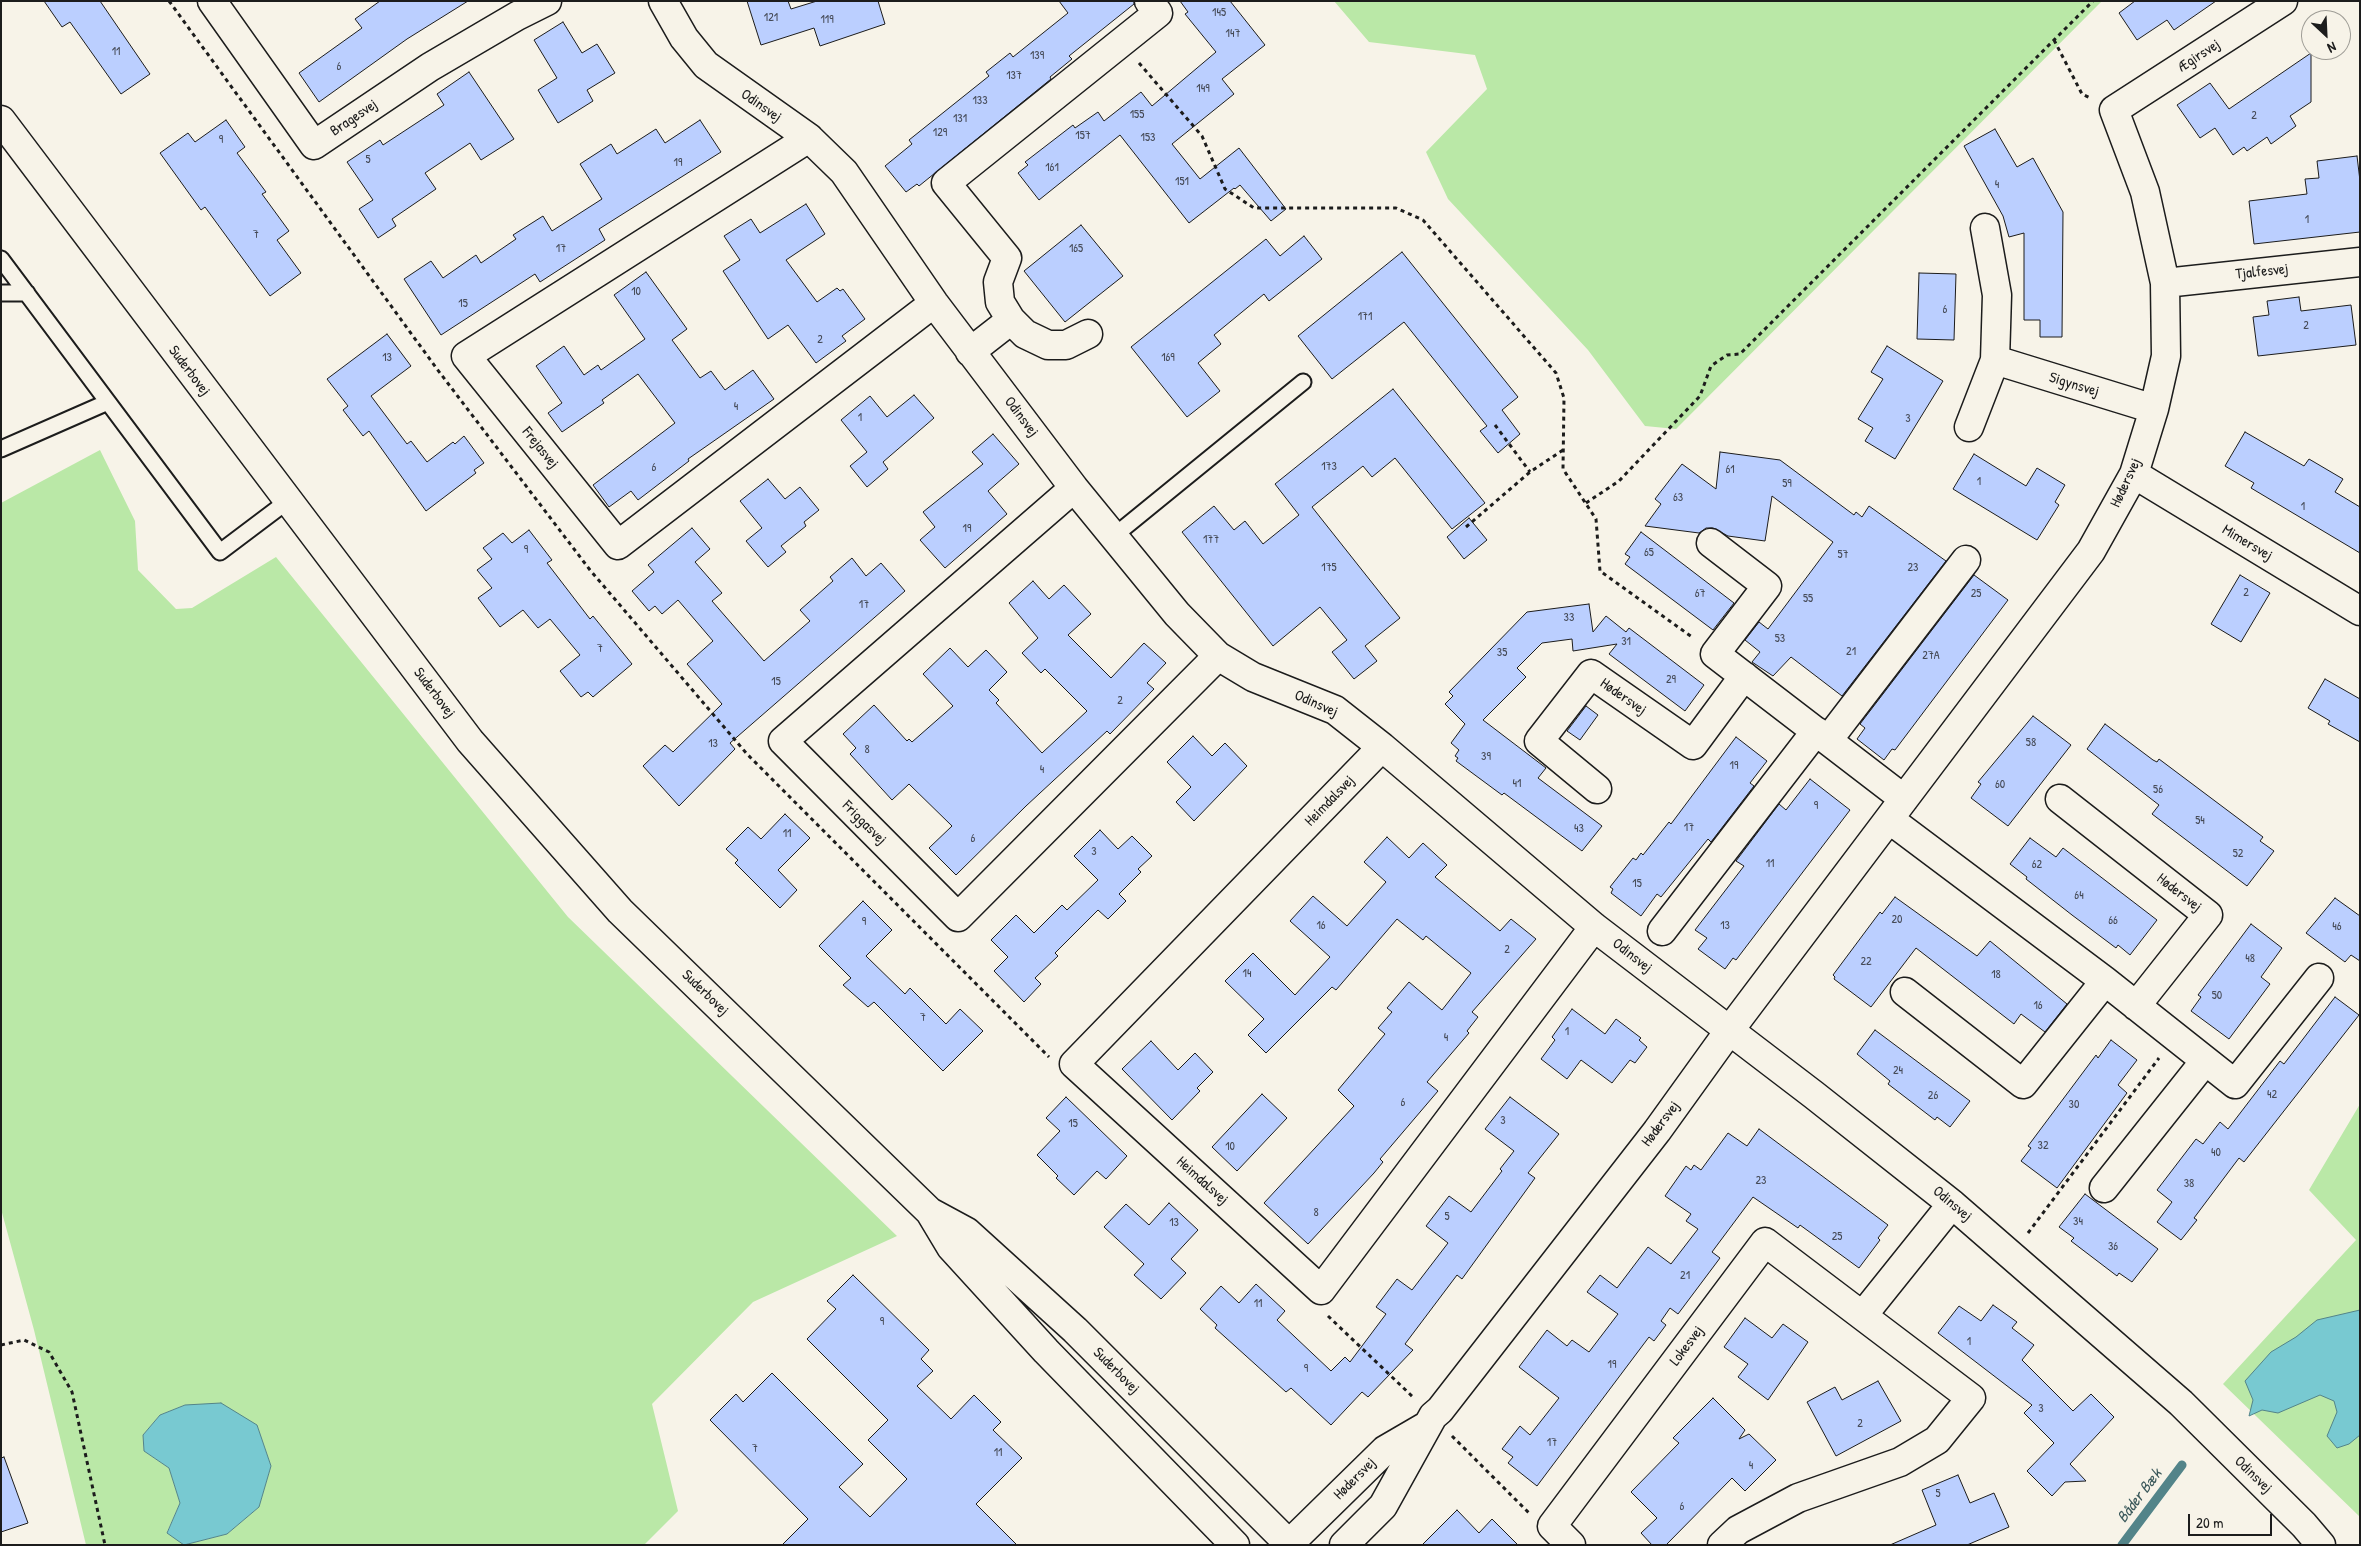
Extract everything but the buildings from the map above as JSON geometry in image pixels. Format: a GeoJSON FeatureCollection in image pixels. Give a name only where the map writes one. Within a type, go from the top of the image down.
{"type":"FeatureCollection","features":[{"type":"Feature","properties":{"kind":"street","name":"Bragesvej"},"geometry":{"type":"LineString","coordinates":[[212,1],[314,145],[430,67],[517,16],[547,1]]}},
{"type":"Feature","properties":{"kind":"street","name":"Odinsvej"},"geometry":{"type":"LineString","coordinates":[[663,1],[684,38],[706,65],[809,138],[844,172],[934,303],[1074,488],[1177,614],[1218,656],[1253,677],[1335,710],[1382,747],[1594,927],[1814,1095],[1952,1204],[2181,1403],[2304,1525],[2321,1545]]}},
{"type":"Feature","properties":{"kind":"street"},"geometry":{"type":"LineString","coordinates":[[1088,334],[1066,344],[1048,345],[1025,334],[1011,320],[1000,302],[998,282],[1007,258],[946,183],[1158,13],[1149,1]]}},
{"type":"Feature","properties":{"kind":"street","name":"Ægirsvej"},"geometry":{"type":"LineString","coordinates":[[2114,110],[2283,1]]}},
{"type":"Feature","properties":{"kind":"street","name":"Hødersvej"},"geometry":{"type":"LineString","coordinates":[[1344,1545],[1383,1506],[1433,1416],[1440,1410],[1657,1131],[1729,1031],[2091,551],[2134,474],[2154,409],[2166,356],[2165,283],[2145,192],[2114,110]]}},
{"type":"Feature","properties":{"kind":"street","name":"Suderbovej"},"geometry":{"type":"LineString","coordinates":[[1,120],[186,368],[289,500],[470,741],[620,911],[930,1212],[967,1232],[1075,1330],[1289,1544]]}},
{"type":"Feature","properties":{"kind":"street","name":"Frejasvej"},"geometry":{"type":"LineString","coordinates":[[809,138],[466,356],[618,546],[934,303]]}},
{"type":"Feature","properties":{"kind":"street"},"geometry":{"type":"LineString","coordinates":[[1969,427],[1994,360],[1997,295],[1985,228]]}},
{"type":"Feature","properties":{"kind":"street","name":"Tjalfesvej"},"geometry":{"type":"LineString","coordinates":[[2165,283],[2360,262]]}},
{"type":"Feature","properties":{"kind":"street"},"geometry":{"type":"LineString","coordinates":[[970,352],[1011,320]]}},
{"type":"Feature","properties":{"kind":"street","name":"Sigynsvej"},"geometry":{"type":"LineString","coordinates":[[1994,360],[2154,409]]}},
{"type":"Feature","properties":{"kind":"street","name":"Mimersvej"},"geometry":{"type":"LineString","coordinates":[[2134,474],[2360,611]]}},
{"type":"Feature","properties":{"kind":"street","name":"Friggasvej"},"geometry":{"type":"LineString","coordinates":[[1074,488],[783,741],[958,918],[1218,656]]}},
{"type":"Feature","properties":{"kind":"street"},"geometry":{"type":"LineString","coordinates":[[1711,543],[1767,586],[1715,654],[1822,736],[1897,809],[2105,981],[2235,1084],[2319,978]]}},
{"type":"Feature","properties":{"kind":"street"},"geometry":{"type":"LineString","coordinates":[[1662,931],[1966,560]]}},
{"type":"Feature","properties":{"kind":"street","name":"Hødersvej"},"geometry":{"type":"LineString","coordinates":[[1597,789],[1539,741],[1590,674],[1692,745],[1744,676]]}},
{"type":"Feature","properties":{"kind":"street","name":"Heimdalsvej"},"geometry":{"type":"LineString","coordinates":[[1382,747],[1074,1064],[1321,1290],[1594,927]]}},
{"type":"Feature","properties":{"kind":"street","name":"Hødersvej"},"geometry":{"type":"LineString","coordinates":[[2060,799],[2208,915],[2136,1006]]}},
{"type":"Feature","properties":{"kind":"street"},"geometry":{"type":"LineString","coordinates":[[1905,992],[2023,1084],[2105,981]]}},
{"type":"Feature","properties":{"kind":"street"},"geometry":{"type":"LineString","coordinates":[[2104,1188],[2205,1061]]}},
{"type":"Feature","properties":{"kind":"street"},"geometry":{"type":"LineString","coordinates":[[1863,1315],[1952,1204]]}},
{"type":"Feature","properties":{"kind":"street","name":"Suderbovej"},"geometry":{"type":"LineString","coordinates":[[930,1212],[950,1247],[1033,1337],[1235,1545]]}},
{"type":"Feature","properties":{"kind":"street","name":"Lokesvej"},"geometry":{"type":"LineString","coordinates":[[1571,1545],[1552,1526],[1765,1242],[1972,1398],[1937,1440],[1900,1462],[1798,1498],[1738,1530],[1722,1545]]}},
{"type":"Feature","properties":{"kind":"street","name":"Hødersvej"},"geometry":{"type":"LineString","coordinates":[[1289,1544],[1385,1450],[1428,1425]]}},
{"type":"Feature","properties":{"kind":"lane"},"geometry":{"type":"LineString","coordinates":[[1,258],[220,552],[289,500]]}},
{"type":"Feature","properties":{"kind":"lane"},"geometry":{"type":"LineString","coordinates":[[1,293],[27,293]]}},
{"type":"Feature","properties":{"kind":"lane"},"geometry":{"type":"LineString","coordinates":[[1114,536],[1303,382]]}},
{"type":"Feature","properties":{"kind":"lane"},"geometry":{"type":"LineString","coordinates":[[1,449],[108,402]]}},
{"type":"Feature","properties":{"kind":"path"},"geometry":{"type":"LineString","coordinates":[[1586,503],[1620,480],[1700,396],[1711,366],[1727,354],[1740,354],[2093,1]]}},
{"type":"Feature","properties":{"kind":"path"},"geometry":{"type":"LineString","coordinates":[[2054,40],[2082,94],[2114,110]]}},
{"type":"Feature","properties":{"kind":"path"},"geometry":{"type":"LineString","coordinates":[[1122,43],[1202,136],[1225,189],[1254,208],[1396,208],[1424,220],[1556,373],[1564,398],[1564,469],[1596,519],[1600,571],[1715,654]]}},
{"type":"Feature","properties":{"kind":"path"},"geometry":{"type":"LineString","coordinates":[[1495,425],[1530,472]]}},
{"type":"Feature","properties":{"kind":"path"},"geometry":{"type":"LineString","coordinates":[[1466,527],[1530,472],[1564,449]]}},
{"type":"Feature","properties":{"kind":"path"},"geometry":{"type":"LineString","coordinates":[[2011,1256],[2175,1037]]}},
{"type":"Feature","properties":{"kind":"path"},"geometry":{"type":"LineString","coordinates":[[1,1345],[24,1340],[49,1352],[72,1392],[106,1545]]}},
{"type":"Feature","properties":{"kind":"green space"},"geometry":{"type":"Polygon","coordinates":[[[1334,1],[2102,1],[1676,429],[1645,426],[1588,350],[1448,199],[1426,152],[1487,89],[1475,55],[1369,42],[1334,1]]]}},
{"type":"Feature","properties":{"kind":"green space"},"geometry":{"type":"Polygon","coordinates":[[[100,450],[135,521],[138,570],[176,609],[192,608],[276,557],[568,917],[897,1236],[753,1302],[652,1404],[678,1511],[644,1545],[184,1545],[86,1545],[34,1330],[1,1209],[1,503],[100,450]],[[185,1405],[160,1415],[143,1435],[144,1451],[169,1468],[180,1503],[167,1532],[184,1545],[227,1534],[259,1507],[271,1466],[257,1425],[185,1405]]]}},
{"type":"Feature","properties":{"kind":"green space"},"geometry":{"type":"Polygon","coordinates":[[[2360,1104],[2360,1517],[2223,1384],[2356,1240],[2309,1190],[2360,1104]]]}},
{"type":"Feature","properties":{"kind":"water"},"geometry":{"type":"Polygon","coordinates":[[[2360,1310],[2360,1435],[2349,1444],[2337,1448],[2327,1436],[2337,1412],[2334,1401],[2320,1395],[2278,1413],[2262,1410],[2249,1416],[2253,1400],[2245,1381],[2271,1352],[2296,1337],[2317,1320],[2360,1310]]]}},
{"type":"Feature","properties":{"kind":"water"},"geometry":{"type":"Polygon","coordinates":[[[221,1403],[257,1425],[271,1466],[259,1507],[227,1534],[184,1545],[167,1533],[180,1503],[169,1468],[144,1451],[143,1435],[160,1415],[185,1405],[221,1403]]]}},
{"type":"Feature","properties":{"kind":"waterway","name":"Båder Bæk"},"geometry":{"type":"LineString","coordinates":[[2122,1545],[2182,1465]]}}]}
